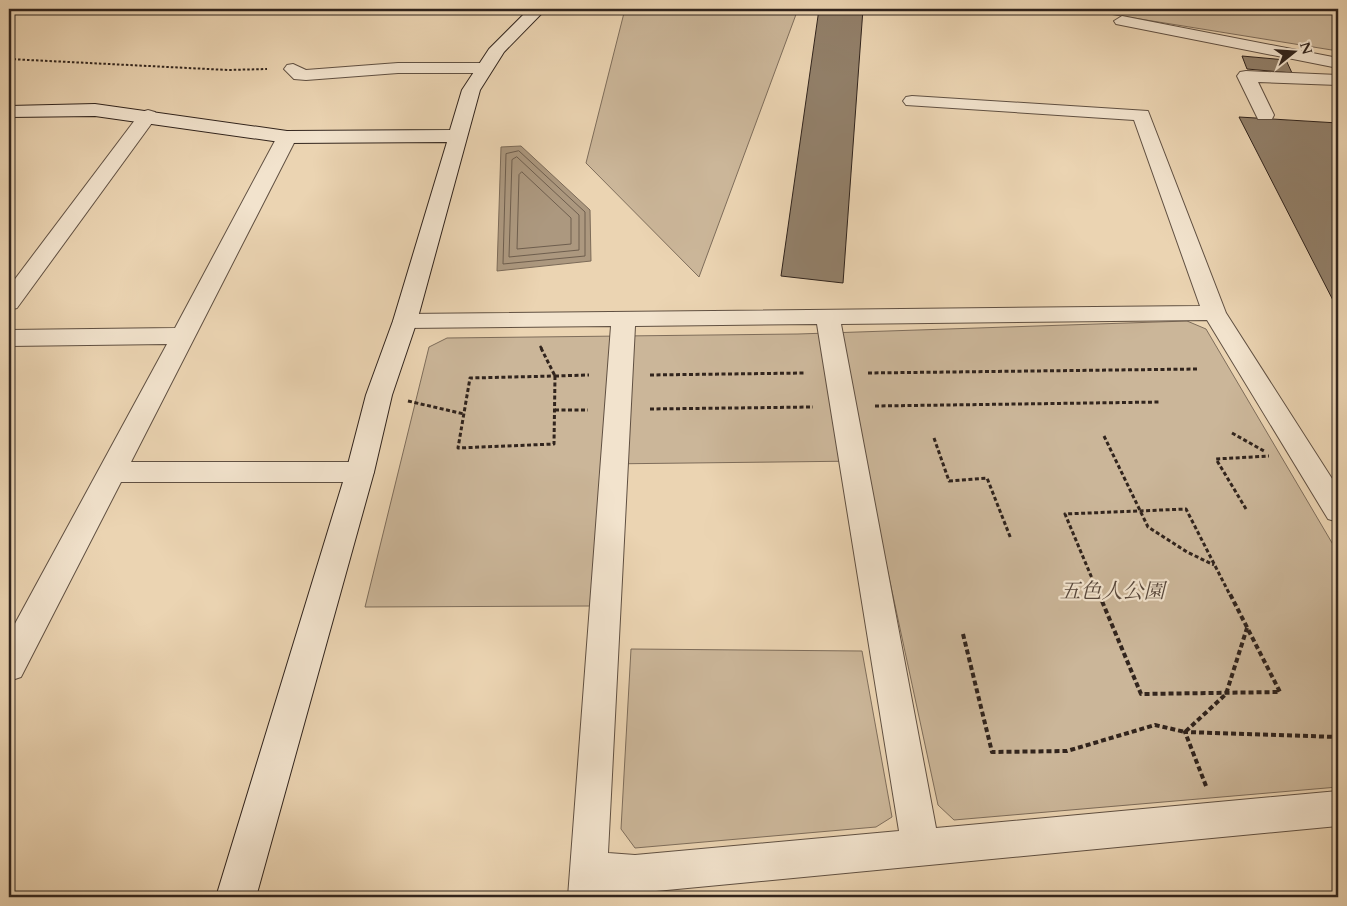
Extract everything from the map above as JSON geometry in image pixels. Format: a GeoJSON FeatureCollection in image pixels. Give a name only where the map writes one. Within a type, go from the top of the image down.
{"type":"FeatureCollection","features":[{"type":"Feature","properties":{"kind":"street"},"geometry":{"type":"LineString","coordinates":[[236,897],[360,472],[379,395],[405,321],[456,136],[471,90],[497,49],[538,9]]}},
{"type":"Feature","properties":{"kind":"street"},"geometry":{"type":"LineString","coordinates":[[1122,21],[1338,63]]}},
{"type":"Feature","properties":{"kind":"street"},"geometry":{"type":"LineString","coordinates":[[293,69],[300,75],[306,75],[398,68],[484,68]]}},
{"type":"Feature","properties":{"kind":"street"},"geometry":{"type":"LineString","coordinates":[[1265,115],[1246,76],[1338,80]]}},
{"type":"Feature","properties":{"kind":"street"},"geometry":{"type":"LineString","coordinates":[[912,101],[1141,115],[1214,313],[1338,511]]}},
{"type":"Feature","properties":{"kind":"street"},"geometry":{"type":"LineString","coordinates":[[9,111],[95,110],[287,137],[456,136]]}},
{"type":"Feature","properties":{"kind":"street"},"geometry":{"type":"LineString","coordinates":[[9,304],[148,116]]}},
{"type":"Feature","properties":{"kind":"street"},"geometry":{"type":"LineString","coordinates":[[13,651],[112,472],[287,137]]}},
{"type":"Feature","properties":{"kind":"street"},"geometry":{"type":"LineString","coordinates":[[405,321],[1214,313]]}},
{"type":"Feature","properties":{"kind":"street"},"geometry":{"type":"LineString","coordinates":[[828,317],[920,847]]}},
{"type":"Feature","properties":{"kind":"street"},"geometry":{"type":"LineString","coordinates":[[624,320],[588,884],[635,874],[1338,809]]}},
{"type":"Feature","properties":{"kind":"street"},"geometry":{"type":"LineString","coordinates":[[9,338],[183,336]]}},
{"type":"Feature","properties":{"kind":"street"},"geometry":{"type":"LineString","coordinates":[[112,472],[360,472]]}},
{"type":"Feature","properties":{"kind":"path"},"geometry":{"type":"LineString","coordinates":[[9,59],[228,70],[293,69]]}},
{"type":"Feature","properties":{"kind":"path"},"geometry":{"type":"LineString","coordinates":[[526,320],[556,376],[554,444],[458,448],[470,378],[556,376],[595,375]]}},
{"type":"Feature","properties":{"kind":"path"},"geometry":{"type":"LineString","coordinates":[[862,373],[1197,370]]}},
{"type":"Feature","properties":{"kind":"path"},"geometry":{"type":"LineString","coordinates":[[644,375],[812,373]]}},
{"type":"Feature","properties":{"kind":"path"},"geometry":{"type":"LineString","coordinates":[[379,395],[464,414]]}},
{"type":"Feature","properties":{"kind":"path"},"geometry":{"type":"LineString","coordinates":[[1232,433],[1273,456],[1216,459],[1246,509]]}},
{"type":"Feature","properties":{"kind":"path"},"geometry":{"type":"LineString","coordinates":[[1104,436],[1148,527],[1187,552],[1215,565]]}},
{"type":"Feature","properties":{"kind":"path"},"geometry":{"type":"LineString","coordinates":[[934,438],[949,481],[987,478],[1011,539]]}},
{"type":"Feature","properties":{"kind":"path"},"geometry":{"type":"LineString","coordinates":[[1186,509],[1280,692],[1141,694],[1065,514],[1140,510],[1186,509]]}},
{"type":"Feature","properties":{"kind":"path"},"geometry":{"type":"LineString","coordinates":[[1184,732],[1226,694],[1247,628]]}},
{"type":"Feature","properties":{"kind":"path"},"geometry":{"type":"LineString","coordinates":[[963,634],[992,752],[1068,751],[1155,725],[1184,732],[1338,737]]}},
{"type":"Feature","properties":{"kind":"path"},"geometry":{"type":"LineString","coordinates":[[1184,732],[1219,819]]}},
{"type":"Feature","properties":{"kind":"green space"},"geometry":{"type":"Polygon","coordinates":[[[625,9],[798,9],[699,277],[586,163],[625,9]]]}},
{"type":"Feature","properties":{"kind":"green space"},"geometry":{"type":"Polygon","coordinates":[[[1078,9],[1338,9],[1338,51],[1078,9]]]}},
{"type":"Feature","properties":{"kind":"green space","name":"五色人公園"},"geometry":{"type":"Polygon","coordinates":[[[1187,321],[1206,329],[1338,553],[1338,787],[954,820],[938,805],[864,461],[603,464],[591,606],[365,607],[429,347],[447,338],[798,334],[1187,321]]]}},
{"type":"Feature","properties":{"kind":"green space"},"geometry":{"type":"Polygon","coordinates":[[[631,649],[862,651],[892,817],[876,827],[635,848],[621,829],[631,649]]]}},
{"type":"Feature","properties":{"kind":"water"},"geometry":{"type":"Polygon","coordinates":[[[521,146],[590,210],[591,261],[497,271],[501,147],[521,146]]]}},
{"type":"Feature","properties":{"kind":"building"},"geometry":{"type":"Polygon","coordinates":[[[819,9],[863,9],[843,283],[781,276],[819,9]]]}},
{"type":"Feature","properties":{"kind":"building"},"geometry":{"type":"Polygon","coordinates":[[[1242,56],[1286,60],[1292,73],[1247,69],[1242,56]]]}},
{"type":"Feature","properties":{"kind":"building"},"geometry":{"type":"Polygon","coordinates":[[[1239,117],[1338,123],[1338,310],[1239,117]]]}}]}
